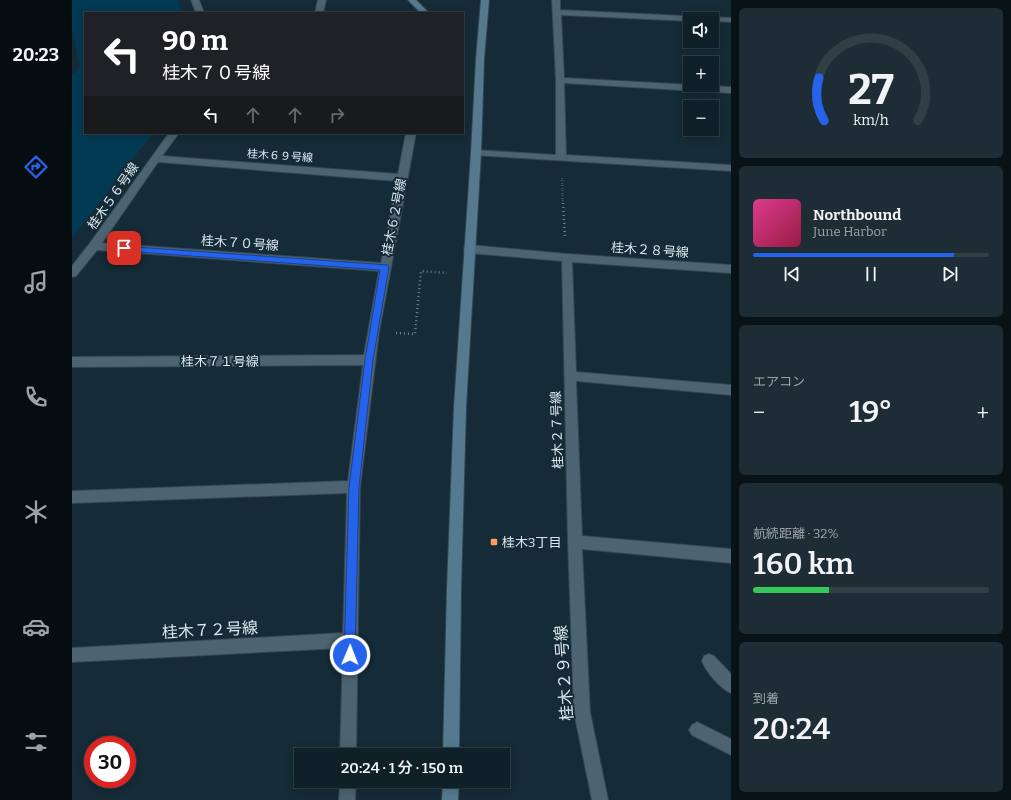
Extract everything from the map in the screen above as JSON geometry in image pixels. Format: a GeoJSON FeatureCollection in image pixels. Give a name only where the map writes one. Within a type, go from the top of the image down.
{"type":"FeatureCollection","features":[{"type":"Feature","properties":{"kind":"street"},"geometry":{"type":"LineString","coordinates":[[195,0],[200,12]]}},
{"type":"Feature","properties":{"kind":"street"},"geometry":{"type":"LineString","coordinates":[[319,12],[322,0]]}},
{"type":"Feature","properties":{"kind":"street"},"geometry":{"type":"LineString","coordinates":[[412,0],[424,12]]}},
{"type":"Feature","properties":{"kind":"street"},"geometry":{"type":"LineString","coordinates":[[451,748],[459,431],[476,153],[480,59],[485,0]]}},
{"type":"Feature","properties":{"kind":"street"},"geometry":{"type":"LineString","coordinates":[[556,0],[560,80],[561,158]]}},
{"type":"Feature","properties":{"kind":"street"},"geometry":{"type":"LineString","coordinates":[[556,12],[683,18]]}},
{"type":"Feature","properties":{"kind":"street"},"geometry":{"type":"LineString","coordinates":[[719,19],[731,20]]}},
{"type":"Feature","properties":{"kind":"street"},"geometry":{"type":"LineString","coordinates":[[560,80],[731,90]]}},
{"type":"Feature","properties":{"kind":"street","name":"桂木５６号線"},"geometry":{"type":"LineString","coordinates":[[72,273],[94,246],[173,134]]}},
{"type":"Feature","properties":{"kind":"street","name":"桂木６２号線"},"geometry":{"type":"LineString","coordinates":[[348,748],[354,487],[373,332],[411,134]]}},
{"type":"Feature","properties":{"kind":"street"},"geometry":{"type":"LineString","coordinates":[[476,153],[731,168]]}},
{"type":"Feature","properties":{"kind":"street","name":"桂木６９号線"},"geometry":{"type":"LineString","coordinates":[[155,159],[402,178]]}},
{"type":"Feature","properties":{"kind":"street","name":"桂木７０号線"},"geometry":{"type":"LineString","coordinates":[[94,246],[385,267]]}},
{"type":"Feature","properties":{"kind":"street"},"geometry":{"type":"LineString","coordinates":[[469,249],[567,258]]}},
{"type":"Feature","properties":{"kind":"street","name":"桂木２８号線"},"geometry":{"type":"LineString","coordinates":[[567,258],[731,269]]}},
{"type":"Feature","properties":{"kind":"street","name":"桂木２７号線"},"geometry":{"type":"LineString","coordinates":[[567,258],[575,542]]}},
{"type":"Feature","properties":{"kind":"street","name":"桂木７１号線"},"geometry":{"type":"LineString","coordinates":[[72,362],[369,360]]}},
{"type":"Feature","properties":{"kind":"street"},"geometry":{"type":"LineString","coordinates":[[570,376],[731,390]]}},
{"type":"Feature","properties":{"kind":"street"},"geometry":{"type":"LineString","coordinates":[[72,496],[354,487]]}},
{"type":"Feature","properties":{"kind":"street"},"geometry":{"type":"LineString","coordinates":[[575,542],[731,556]]}},
{"type":"Feature","properties":{"kind":"street","name":"桂木２９号線"},"geometry":{"type":"LineString","coordinates":[[575,542],[582,712],[600,800]]}},
{"type":"Feature","properties":{"kind":"street","name":"桂木７２号線"},"geometry":{"type":"LineString","coordinates":[[72,655],[350,640]]}},
{"type":"Feature","properties":{"kind":"street"},"geometry":{"type":"LineString","coordinates":[[709,661],[731,685]]}},
{"type":"Feature","properties":{"kind":"street"},"geometry":{"type":"LineString","coordinates":[[697,730],[731,747]]}},
{"type":"Feature","properties":{"kind":"street"},"geometry":{"type":"LineString","coordinates":[[347,800],[348,788]]}},
{"type":"Feature","properties":{"kind":"street"},"geometry":{"type":"LineString","coordinates":[[450,800],[451,788]]}},
{"type":"Feature","properties":{"kind":"path"},"geometry":{"type":"LineString","coordinates":[[561,158],[567,258]]}},
{"type":"Feature","properties":{"kind":"path"},"geometry":{"type":"LineString","coordinates":[[373,332],[415,334],[421,271],[468,274]]}},
{"type":"Feature","properties":{"kind":"shaded area"},"geometry":{"type":"Polygon","coordinates":[[[72,0],[178,0],[182,12],[84,12],[84,134],[152,134],[72,238],[72,75],[80,67],[72,30],[72,0]]]}},
{"type":"Feature","properties":{"kind":"place","name":"桂木3丁目"},"geometry":{"type":"Point","coordinates":[494,542]}},
{"type":"Feature","properties":{"kind":"route"},"geometry":{"type":"LineString","coordinates":[[124,248],[385,267],[369,360],[354,487],[350,655]]}}]}
